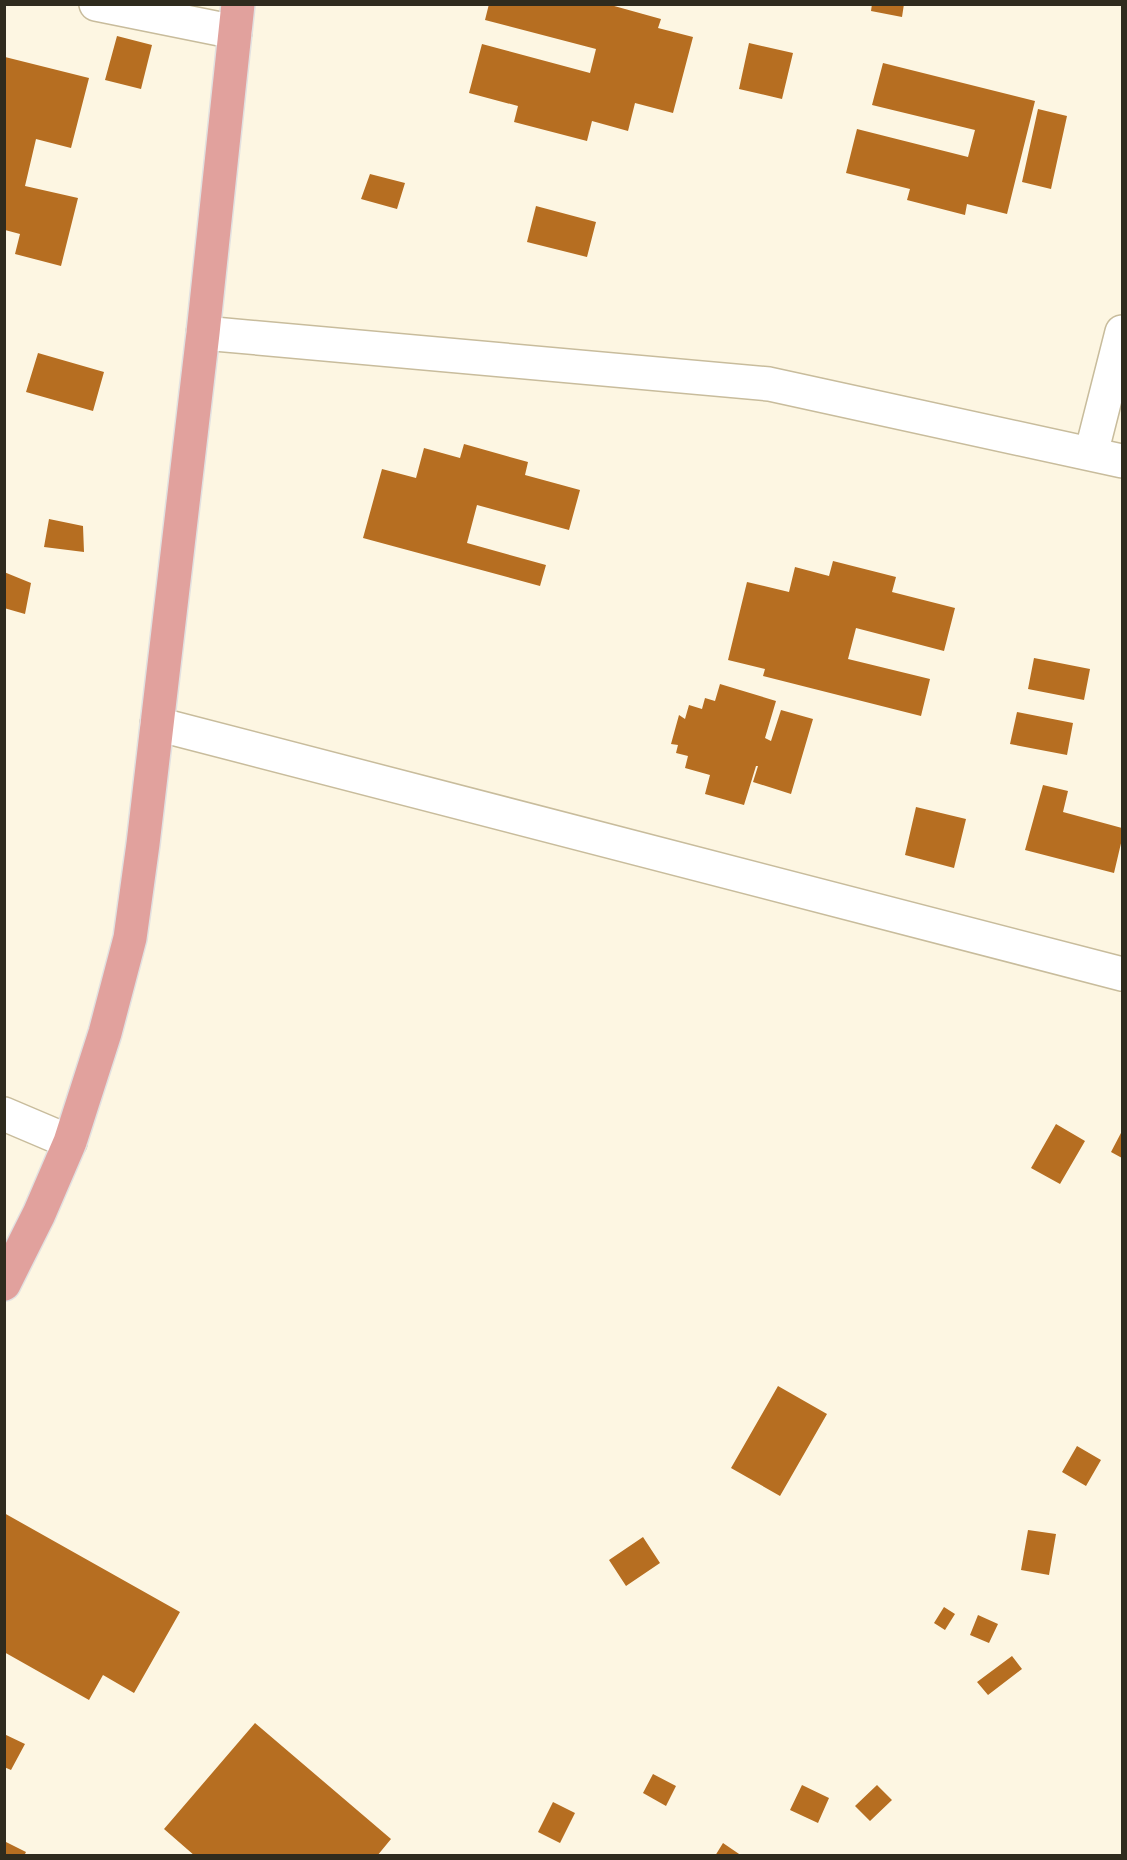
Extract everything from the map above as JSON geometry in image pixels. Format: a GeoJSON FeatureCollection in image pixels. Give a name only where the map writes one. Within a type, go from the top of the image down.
{"type":"FeatureCollection","features":[{"type":"Feature","properties":{"kind":"main road"},"geometry":{"type":"LineString","coordinates":[[4,1284],[39,1214],[70,1142],[105,1033],[130,938],[203,333],[236,18]]}},
{"type":"Feature","properties":{"kind":"street"},"geometry":{"type":"LineString","coordinates":[[96,4],[236,18]]}},
{"type":"Feature","properties":{"kind":"street"},"geometry":{"type":"LineString","coordinates":[[1091,454],[1122,332]]}},
{"type":"Feature","properties":{"kind":"street"},"geometry":{"type":"LineString","coordinates":[[203,333],[769,384],[1122,461]]}},
{"type":"Feature","properties":{"kind":"street"},"geometry":{"type":"LineString","coordinates":[[157,724],[1122,974]]}},
{"type":"Feature","properties":{"kind":"street"},"geometry":{"type":"LineString","coordinates":[[4,1114],[70,1142]]}},
{"type":"Feature","properties":{"kind":"building"},"geometry":{"type":"Polygon","coordinates":[[[489,4],[607,4],[661,19],[658,28],[693,37],[673,113],[635,103],[628,131],[592,121],[587,141],[514,122],[518,106],[469,93],[482,44],[590,73],[596,49],[485,20],[489,4]]]}},
{"type":"Feature","properties":{"kind":"building"},"geometry":{"type":"Polygon","coordinates":[[[872,4],[904,4],[902,17],[871,11],[872,4]]]}},
{"type":"Feature","properties":{"kind":"building"},"geometry":{"type":"Polygon","coordinates":[[[117,36],[152,45],[141,89],[105,80],[117,36]]]}},
{"type":"Feature","properties":{"kind":"building"},"geometry":{"type":"Polygon","coordinates":[[[749,43],[793,53],[782,99],[739,89],[749,43]]]}},
{"type":"Feature","properties":{"kind":"building"},"geometry":{"type":"Polygon","coordinates":[[[5,57],[89,78],[71,148],[36,139],[25,186],[78,198],[61,266],[15,254],[20,234],[5,230],[5,57]]]}},
{"type":"Feature","properties":{"kind":"building"},"geometry":{"type":"Polygon","coordinates":[[[883,63],[1035,101],[1007,214],[967,204],[965,215],[907,200],[910,189],[846,173],[857,129],[968,157],[975,130],[872,105],[883,63]]]}},
{"type":"Feature","properties":{"kind":"building"},"geometry":{"type":"Polygon","coordinates":[[[1038,109],[1067,116],[1051,189],[1022,182],[1038,109]]]}},
{"type":"Feature","properties":{"kind":"building"},"geometry":{"type":"Polygon","coordinates":[[[370,174],[405,183],[397,209],[361,199],[370,174]]]}},
{"type":"Feature","properties":{"kind":"building"},"geometry":{"type":"Polygon","coordinates":[[[536,206],[596,222],[587,257],[527,242],[536,206]]]}},
{"type":"Feature","properties":{"kind":"building"},"geometry":{"type":"Polygon","coordinates":[[[38,353],[104,372],[93,411],[26,392],[38,353]]]}},
{"type":"Feature","properties":{"kind":"building"},"geometry":{"type":"Polygon","coordinates":[[[464,444],[528,462],[525,475],[580,490],[569,530],[477,505],[467,543],[546,565],[540,586],[363,538],[382,469],[416,478],[424,448],[460,458],[464,444]]]}},
{"type":"Feature","properties":{"kind":"building"},"geometry":{"type":"Polygon","coordinates":[[[49,519],[83,526],[84,552],[44,547],[49,519]]]}},
{"type":"Feature","properties":{"kind":"building"},"geometry":{"type":"Polygon","coordinates":[[[833,561],[896,577],[892,592],[955,608],[944,651],[856,628],[848,659],[930,679],[921,716],[763,676],[765,669],[728,660],[747,582],[789,592],[795,567],[829,576],[833,561]]]}},
{"type":"Feature","properties":{"kind":"building"},"geometry":{"type":"Polygon","coordinates":[[[4,572],[31,583],[25,614],[4,608],[4,572]]]}},
{"type":"Feature","properties":{"kind":"building"},"geometry":{"type":"Polygon","coordinates":[[[1034,658],[1090,669],[1084,700],[1028,689],[1034,658]]]}},
{"type":"Feature","properties":{"kind":"building"},"geometry":{"type":"Polygon","coordinates":[[[720,684],[776,701],[765,738],[771,741],[781,710],[813,719],[791,794],[753,782],[758,766],[756,766],[744,805],[705,794],[710,775],[685,768],[688,756],[676,753],[678,745],[671,744],[679,715],[685,719],[689,705],[702,709],[705,698],[715,701],[720,684]]]}},
{"type":"Feature","properties":{"kind":"building"},"geometry":{"type":"Polygon","coordinates":[[[1017,712],[1073,723],[1067,755],[1010,744],[1017,712]]]}},
{"type":"Feature","properties":{"kind":"building"},"geometry":{"type":"Polygon","coordinates":[[[1043,785],[1068,791],[1063,812],[1122,828],[1122,839],[1114,873],[1025,850],[1043,785]]]}},
{"type":"Feature","properties":{"kind":"building"},"geometry":{"type":"Polygon","coordinates":[[[916,807],[966,819],[954,868],[905,855],[916,807]]]}},
{"type":"Feature","properties":{"kind":"building"},"geometry":{"type":"Polygon","coordinates":[[[1056,1124],[1085,1141],[1060,1184],[1031,1168],[1056,1124]]]}},
{"type":"Feature","properties":{"kind":"building"},"geometry":{"type":"Polygon","coordinates":[[[1122,1131],[1122,1158],[1111,1152],[1122,1131]]]}},
{"type":"Feature","properties":{"kind":"building"},"geometry":{"type":"Polygon","coordinates":[[[778,1386],[827,1414],[780,1496],[731,1468],[778,1386]]]}},
{"type":"Feature","properties":{"kind":"building"},"geometry":{"type":"Polygon","coordinates":[[[1077,1446],[1101,1460],[1086,1486],[1062,1472],[1077,1446]]]}},
{"type":"Feature","properties":{"kind":"building"},"geometry":{"type":"Polygon","coordinates":[[[4,1513],[180,1612],[134,1693],[103,1675],[89,1700],[4,1652],[4,1513]]]}},
{"type":"Feature","properties":{"kind":"building"},"geometry":{"type":"Polygon","coordinates":[[[1028,1530],[1056,1534],[1049,1575],[1021,1570],[1028,1530]]]}},
{"type":"Feature","properties":{"kind":"building"},"geometry":{"type":"Polygon","coordinates":[[[643,1537],[660,1563],[626,1586],[609,1560],[643,1537]]]}},
{"type":"Feature","properties":{"kind":"building"},"geometry":{"type":"Polygon","coordinates":[[[944,1607],[955,1614],[945,1630],[934,1623],[944,1607]]]}},
{"type":"Feature","properties":{"kind":"building"},"geometry":{"type":"Polygon","coordinates":[[[978,1615],[998,1624],[989,1643],[970,1635],[978,1615]]]}},
{"type":"Feature","properties":{"kind":"building"},"geometry":{"type":"Polygon","coordinates":[[[1012,1656],[1022,1669],[988,1695],[977,1682],[1012,1656]]]}},
{"type":"Feature","properties":{"kind":"building"},"geometry":{"type":"Polygon","coordinates":[[[255,1723],[391,1839],[377,1856],[195,1856],[164,1829],[255,1723]]]}},
{"type":"Feature","properties":{"kind":"building"},"geometry":{"type":"Polygon","coordinates":[[[4,1734],[25,1744],[11,1770],[4,1767],[4,1734]]]}},
{"type":"Feature","properties":{"kind":"building"},"geometry":{"type":"Polygon","coordinates":[[[653,1774],[676,1786],[666,1806],[643,1793],[653,1774]]]}},
{"type":"Feature","properties":{"kind":"building"},"geometry":{"type":"Polygon","coordinates":[[[802,1785],[829,1798],[818,1823],[790,1810],[802,1785]]]}},
{"type":"Feature","properties":{"kind":"building"},"geometry":{"type":"Polygon","coordinates":[[[877,1785],[892,1800],[870,1821],[855,1806],[877,1785]]]}},
{"type":"Feature","properties":{"kind":"building"},"geometry":{"type":"Polygon","coordinates":[[[553,1802],[575,1813],[560,1843],[538,1832],[553,1802]]]}},
{"type":"Feature","properties":{"kind":"building"},"geometry":{"type":"Polygon","coordinates":[[[4,1841],[26,1852],[24,1856],[4,1856],[4,1841]]]}},
{"type":"Feature","properties":{"kind":"building"},"geometry":{"type":"Polygon","coordinates":[[[723,1843],[742,1856],[715,1856],[723,1843]]]}}]}
